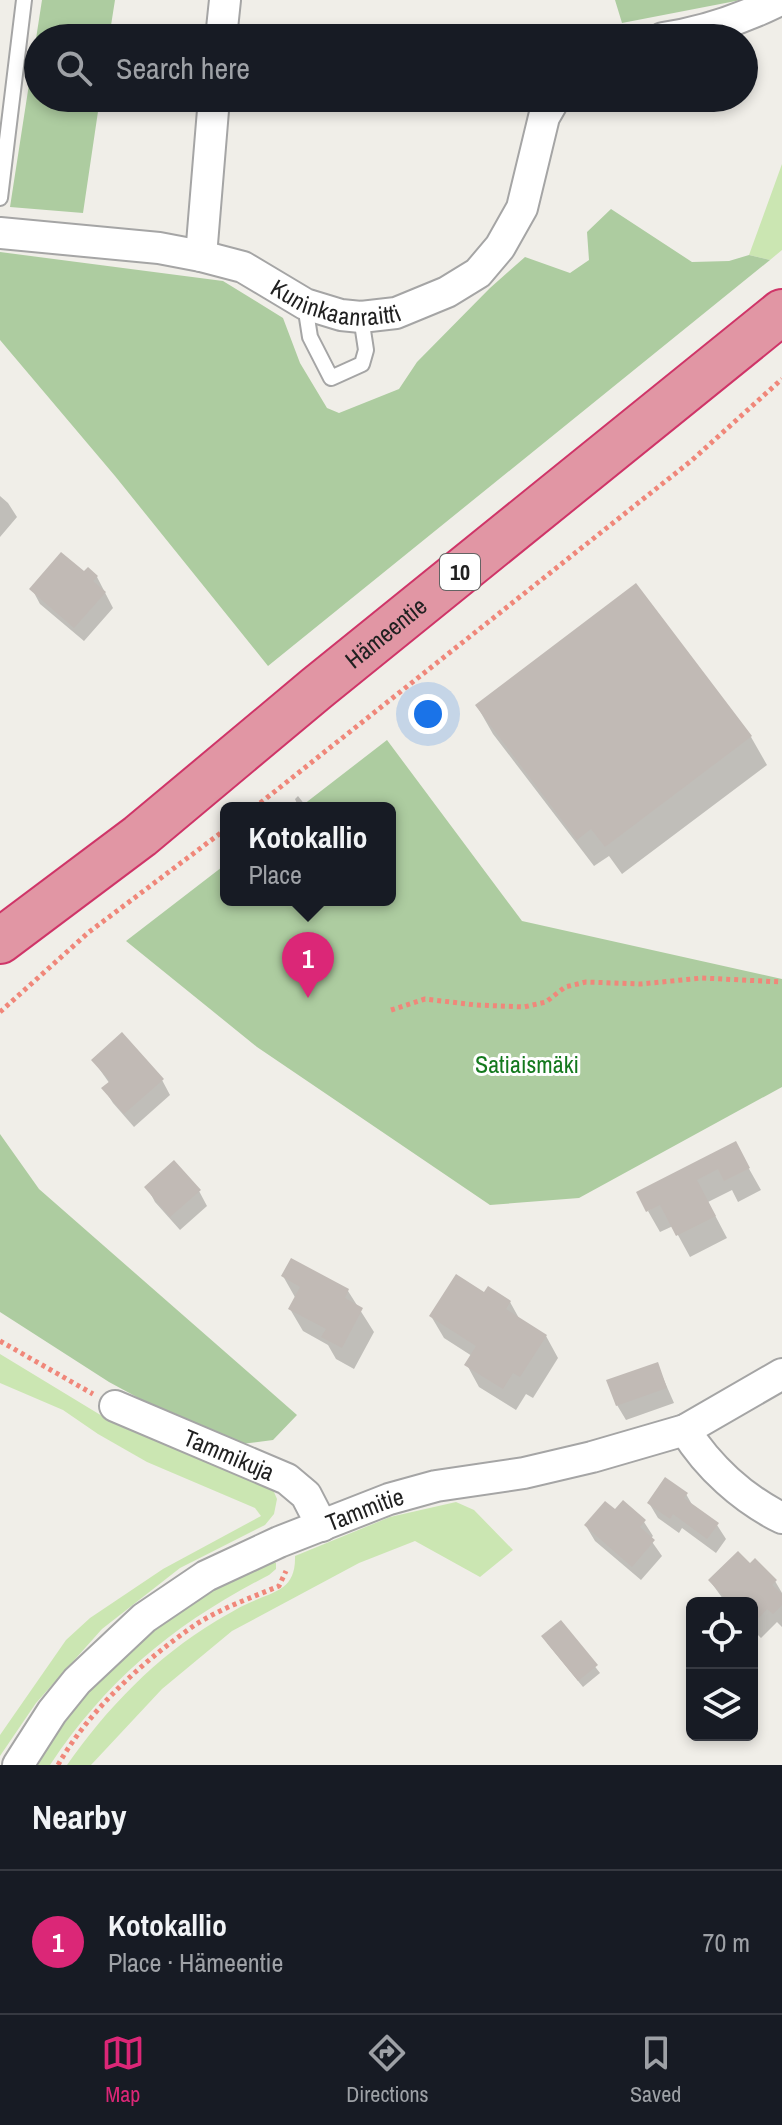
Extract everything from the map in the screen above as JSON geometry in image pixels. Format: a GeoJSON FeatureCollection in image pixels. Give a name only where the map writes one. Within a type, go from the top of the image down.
{"type":"FeatureCollection","features":[{"type":"Feature","properties":{"kind":"highway","name":"Hämeentie"},"geometry":{"type":"LineString","coordinates":[[0,941],[140,836],[365,648],[782,312]]}},
{"type":"Feature","properties":{"kind":"highway","name":"Hämeentie"},"geometry":{"type":"LineString","coordinates":[[0,974],[140,836]]}},
{"type":"Feature","properties":{"kind":"street"},"geometry":{"type":"LineString","coordinates":[[222,24],[225,0]]}},
{"type":"Feature","properties":{"kind":"street"},"geometry":{"type":"LineString","coordinates":[[723,24],[780,0]]}},
{"type":"Feature","properties":{"kind":"street"},"geometry":{"type":"LineString","coordinates":[[201,256],[213,112]]}},
{"type":"Feature","properties":{"kind":"street","name":"Kuninkaanraitti"},"geometry":{"type":"LineString","coordinates":[[0,233],[159,248],[201,256],[243,267],[305,304],[341,315],[361,317],[396,313],[447,292],[478,273],[500,247],[522,208],[547,112]]}},
{"type":"Feature","properties":{"kind":"street","name":"Tammitie"},"geometry":{"type":"LineString","coordinates":[[18,1765],[52,1712],[77,1681],[144,1618],[206,1576],[279,1542],[389,1499],[436,1486],[537,1470],[685,1430],[782,1374]]}},
{"type":"Feature","properties":{"kind":"street","name":"Tammikuja"},"geometry":{"type":"LineString","coordinates":[[115,1406],[287,1479],[306,1495],[322,1526]]}},
{"type":"Feature","properties":{"kind":"street"},"geometry":{"type":"LineString","coordinates":[[685,1430],[699,1453],[725,1479],[782,1518]]}},
{"type":"Feature","properties":{"kind":"lane"},"geometry":{"type":"LineString","coordinates":[[0,198],[24,0]]}},
{"type":"Feature","properties":{"kind":"lane"},"geometry":{"type":"LineString","coordinates":[[305,304],[310,337],[331,378],[362,364],[366,334],[361,317]]}},
{"type":"Feature","properties":{"kind":"path"},"geometry":{"type":"LineString","coordinates":[[262,802],[691,461],[782,379]]}},
{"type":"Feature","properties":{"kind":"path"},"geometry":{"type":"LineString","coordinates":[[0,1012],[89,932],[220,834]]}},
{"type":"Feature","properties":{"kind":"path"},"geometry":{"type":"LineString","coordinates":[[391,1010],[425,999],[524,1007],[546,1002],[565,987],[586,982],[641,984],[702,978],[782,982]]}},
{"type":"Feature","properties":{"kind":"path"},"geometry":{"type":"LineString","coordinates":[[0,1341],[115,1406]]}},
{"type":"Feature","properties":{"kind":"path"},"geometry":{"type":"LineString","coordinates":[[58,1765],[72,1741],[141,1668],[196,1625],[279,1586],[286,1572],[279,1542]]}},
{"type":"Feature","properties":{"kind":"green space"},"geometry":{"type":"Polygon","coordinates":[[[42,0],[115,0],[111,24],[38,24],[42,0]]]}},
{"type":"Feature","properties":{"kind":"green space"},"geometry":{"type":"Polygon","coordinates":[[[615,0],[741,0],[622,23],[615,0]]]}},
{"type":"Feature","properties":{"kind":"green space"},"geometry":{"type":"Polygon","coordinates":[[[25,112],[98,112],[83,213],[10,207],[25,112]]]}},
{"type":"Feature","properties":{"kind":"green space"},"geometry":{"type":"Polygon","coordinates":[[[782,164],[782,250],[770,260],[749,255],[782,164]]]}},
{"type":"Feature","properties":{"kind":"green space"},"geometry":{"type":"Polygon","coordinates":[[[611,209],[692,262],[729,261],[749,255],[770,260],[268,666],[115,476],[0,340],[0,252],[223,281],[283,318],[300,363],[327,408],[339,413],[399,389],[417,362],[525,257],[570,273],[589,260],[587,232],[611,209]]]}},
{"type":"Feature","properties":{"kind":"green space","name":"Satiaismäki"},"geometry":{"type":"Polygon","coordinates":[[[387,740],[522,921],[782,979],[782,1087],[579,1198],[490,1205],[257,1047],[126,941],[220,869],[220,906],[396,906],[396,802],[307,802],[387,740]]]}},
{"type":"Feature","properties":{"kind":"green space"},"geometry":{"type":"Polygon","coordinates":[[[0,1134],[39,1189],[297,1415],[273,1440],[241,1444],[181,1421],[109,1382],[0,1312],[0,1134]]]}},
{"type":"Feature","properties":{"kind":"green space"},"geometry":{"type":"Polygon","coordinates":[[[0,1354],[112,1422],[213,1464],[256,1475],[271,1485],[277,1499],[274,1514],[265,1525],[180,1568],[102,1629],[36,1703],[0,1756],[0,1735],[66,1640],[90,1618],[163,1569],[261,1516],[255,1508],[147,1462],[63,1410],[0,1383],[0,1354]]]}},
{"type":"Feature","properties":{"kind":"green space"},"geometry":{"type":"Polygon","coordinates":[[[456,1502],[474,1510],[513,1550],[480,1577],[415,1541],[359,1563],[232,1631],[162,1689],[91,1765],[67,1765],[116,1704],[153,1667],[216,1621],[288,1583],[295,1556],[390,1517],[456,1502]]]}},
{"type":"Feature","properties":{"kind":"green space"},"geometry":{"type":"Polygon","coordinates":[[[270,1560],[276,1563],[276,1569],[174,1633],[147,1655],[96,1705],[50,1765],[38,1765],[83,1700],[137,1643],[200,1597],[270,1560]]]}},
{"type":"Feature","properties":{"kind":"building"},"geometry":{"type":"Polygon","coordinates":[[[61,552],[84,571],[88,567],[98,576],[93,581],[106,592],[74,628],[29,589],[61,552]]]}},
{"type":"Feature","properties":{"kind":"building"},"geometry":{"type":"Polygon","coordinates":[[[636,583],[752,736],[605,847],[591,829],[577,840],[475,705],[636,583]]]}},
{"type":"Feature","properties":{"kind":"building"},"geometry":{"type":"Polygon","coordinates":[[[122,1032],[164,1079],[124,1114],[101,1088],[110,1081],[91,1060],[122,1032]]]}},
{"type":"Feature","properties":{"kind":"building"},"geometry":{"type":"Polygon","coordinates":[[[736,1141],[750,1168],[724,1181],[718,1169],[697,1180],[716,1216],[676,1236],[660,1205],[646,1212],[636,1192],[736,1141]]]}},
{"type":"Feature","properties":{"kind":"building"},"geometry":{"type":"Polygon","coordinates":[[[174,1160],[201,1190],[170,1217],[144,1187],[174,1160]]]}},
{"type":"Feature","properties":{"kind":"building"},"geometry":{"type":"Polygon","coordinates":[[[291,1258],[349,1289],[345,1298],[363,1308],[342,1348],[321,1337],[326,1329],[288,1309],[300,1287],[281,1276],[291,1258]]]}},
{"type":"Feature","properties":{"kind":"building"},"geometry":{"type":"Polygon","coordinates":[[[456,1274],[484,1292],[488,1286],[511,1301],[506,1309],[547,1335],[520,1377],[513,1373],[503,1389],[464,1365],[476,1346],[429,1316],[456,1274]]]}},
{"type":"Feature","properties":{"kind":"building"},"geometry":{"type":"Polygon","coordinates":[[[658,1362],[667,1388],[616,1406],[606,1380],[658,1362]]]}},
{"type":"Feature","properties":{"kind":"building"},"geometry":{"type":"Polygon","coordinates":[[[665,1477],[688,1493],[684,1498],[719,1523],[707,1539],[673,1514],[670,1519],[647,1503],[665,1477]]]}},
{"type":"Feature","properties":{"kind":"building"},"geometry":{"type":"Polygon","coordinates":[[[623,1500],[646,1520],[640,1527],[655,1540],[632,1567],[584,1525],[605,1501],[615,1509],[623,1500]]]}},
{"type":"Feature","properties":{"kind":"building"},"geometry":{"type":"Polygon","coordinates":[[[738,1551],[750,1563],[755,1558],[777,1580],[772,1585],[782,1594],[782,1605],[773,1614],[767,1609],[758,1619],[758,1597],[724,1597],[708,1580],[738,1551]]]}},
{"type":"Feature","properties":{"kind":"building"},"geometry":{"type":"Polygon","coordinates":[[[561,1620],[598,1665],[578,1681],[541,1636],[561,1620]]]}},
{"type":"Feature","properties":{"kind":"place","name":"Kotokallio"},"geometry":{"type":"Point","coordinates":[308,998]}}]}
